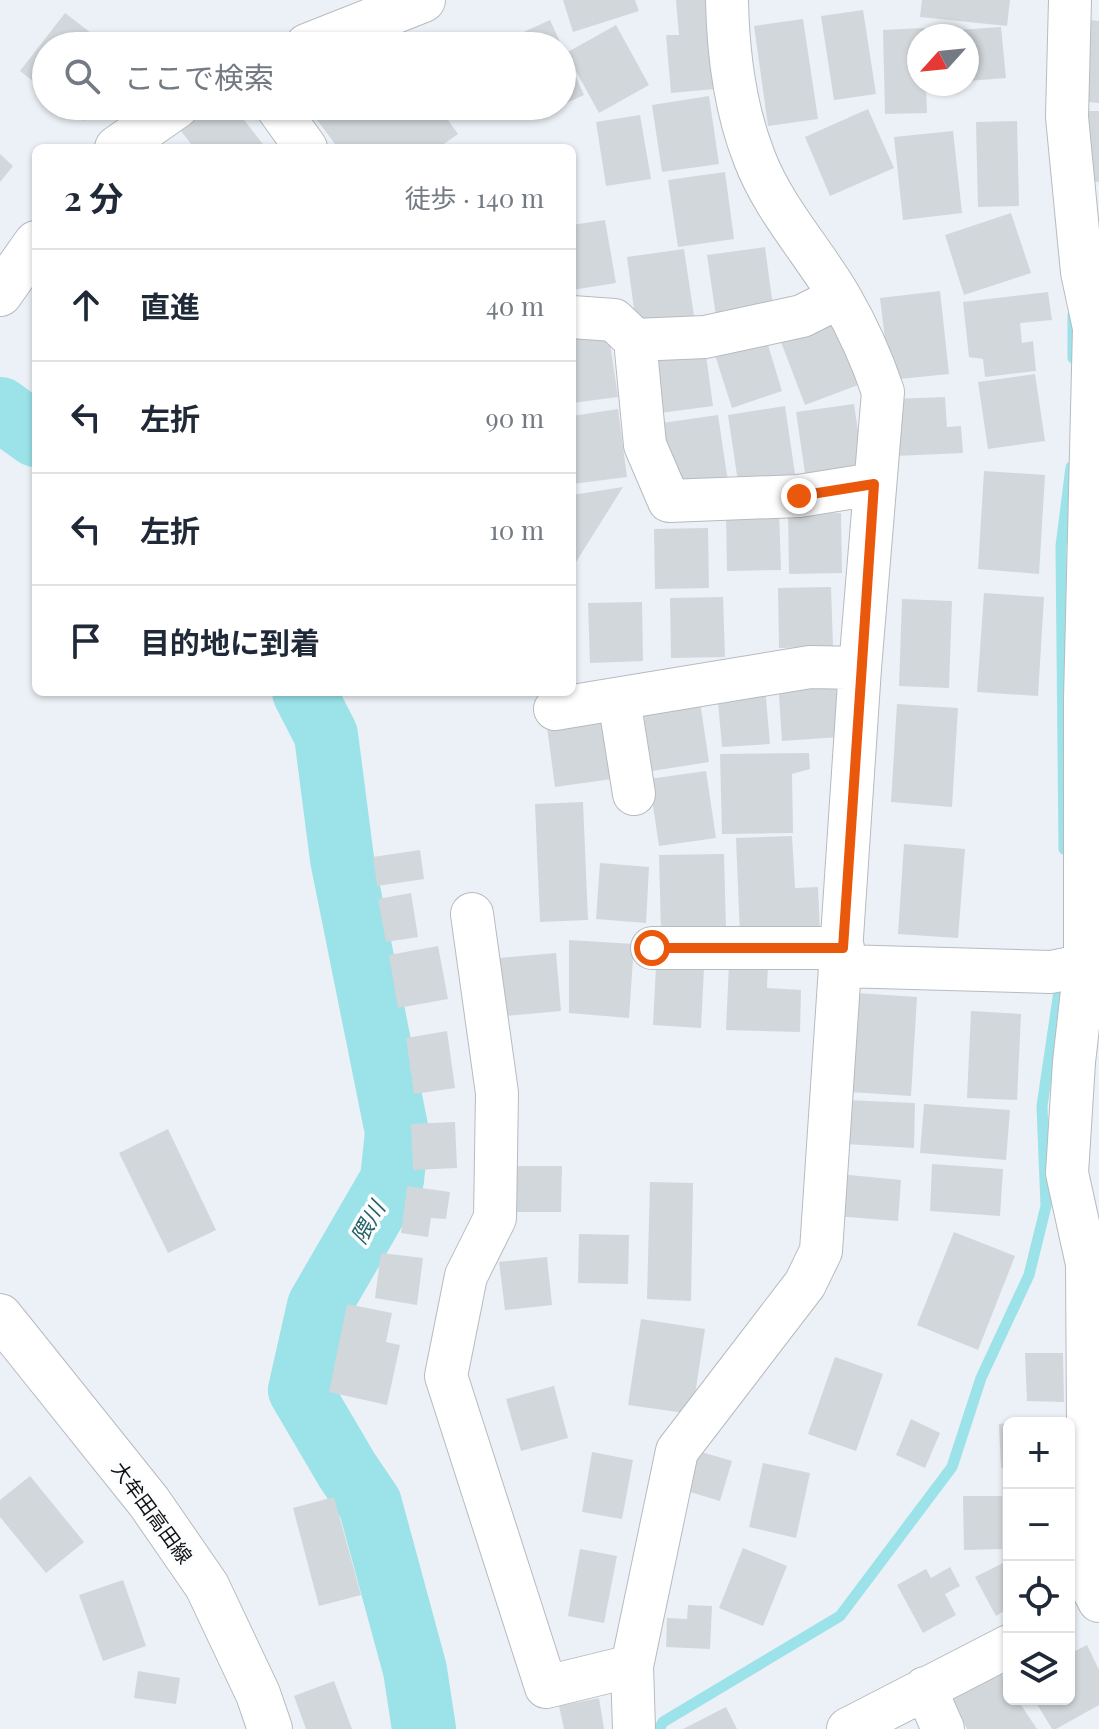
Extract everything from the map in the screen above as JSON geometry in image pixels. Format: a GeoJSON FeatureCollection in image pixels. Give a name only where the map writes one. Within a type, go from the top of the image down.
{"type":"FeatureCollection","features":[{"type":"Feature","properties":{"kind":"main road"},"geometry":{"type":"LineString","coordinates":[[333,32],[378,8],[423,0]]}},
{"type":"Feature","properties":{"kind":"main road"},"geometry":{"type":"LineString","coordinates":[[123,144],[157,120]]}},
{"type":"Feature","properties":{"kind":"main road"},"geometry":{"type":"LineString","coordinates":[[0,294],[32,249]]}},
{"type":"Feature","properties":{"kind":"main road","name":"大牟田高田線"},"geometry":{"type":"LineString","coordinates":[[0,1316],[149,1502],[207,1586],[258,1694],[270,1729]]}},
{"type":"Feature","properties":{"kind":"street"},"geometry":{"type":"LineString","coordinates":[[634,1729],[632,1666],[677,1451],[805,1284],[821,1251],[860,668],[883,392],[869,351],[840,297],[778,202],[754,157],[735,88],[727,0]]}},
{"type":"Feature","properties":{"kind":"street"},"geometry":{"type":"LineString","coordinates":[[1070,0],[1067,117],[1087,210],[1082,272],[1094,328],[1085,700],[1070,967],[1074,1062],[1067,1173],[1087,1264],[1089,1582],[1099,1601],[1075,1613]]}},
{"type":"Feature","properties":{"kind":"street"},"geometry":{"type":"LineString","coordinates":[[286,120],[303,144]]}},
{"type":"Feature","properties":{"kind":"street"},"geometry":{"type":"LineString","coordinates":[[635,340],[705,337],[802,316],[840,297]]}},
{"type":"Feature","properties":{"kind":"street"},"geometry":{"type":"LineString","coordinates":[[576,317],[614,320],[635,340],[645,445],[669,501],[799,496],[874,484]]}},
{"type":"Feature","properties":{"kind":"street"},"geometry":{"type":"LineString","coordinates":[[555,709],[810,667],[860,668]]}},
{"type":"Feature","properties":{"kind":"street"},"geometry":{"type":"LineString","coordinates":[[619,699],[634,794]]}},
{"type":"Feature","properties":{"kind":"street"},"geometry":{"type":"LineString","coordinates":[[472,914],[497,1093],[495,1218],[466,1276],[446,1376],[546,1687],[632,1666]]}},
{"type":"Feature","properties":{"kind":"street"},"geometry":{"type":"LineString","coordinates":[[652,948],[1070,967]]}},
{"type":"Feature","properties":{"kind":"street"},"geometry":{"type":"LineString","coordinates":[[848,1729],[1003,1649]]}},
{"type":"Feature","properties":{"kind":"street"},"geometry":{"type":"LineString","coordinates":[[925,1688],[943,1729]]}},
{"type":"Feature","properties":{"kind":"building"},"geometry":{"type":"Polygon","coordinates":[[[563,0],[635,0],[639,11],[573,32],[563,0]]]}},
{"type":"Feature","properties":{"kind":"building"},"geometry":{"type":"Polygon","coordinates":[[[676,0],[705,0],[709,35],[725,88],[671,93],[666,35],[679,35],[676,0]]]}},
{"type":"Feature","properties":{"kind":"building"},"geometry":{"type":"Polygon","coordinates":[[[922,0],[1010,0],[1007,26],[920,17],[922,0]]]}},
{"type":"Feature","properties":{"kind":"building"},"geometry":{"type":"Polygon","coordinates":[[[863,10],[876,94],[834,100],[821,16],[863,10]]]}},
{"type":"Feature","properties":{"kind":"building"},"geometry":{"type":"Polygon","coordinates":[[[65,13],[90,32],[50,32],[65,13]]]}},
{"type":"Feature","properties":{"kind":"building"},"geometry":{"type":"Polygon","coordinates":[[[803,19],[818,119],[768,126],[754,26],[803,19]]]}},
{"type":"Feature","properties":{"kind":"building"},"geometry":{"type":"Polygon","coordinates":[[[1082,19],[1099,21],[1099,103],[1076,101],[1082,19]]]}},
{"type":"Feature","properties":{"kind":"building"},"geometry":{"type":"Polygon","coordinates":[[[550,20],[556,32],[524,32],[550,20]]]}},
{"type":"Feature","properties":{"kind":"building"},"geometry":{"type":"Polygon","coordinates":[[[616,25],[649,85],[599,113],[576,71],[576,47],[616,25]]]}},
{"type":"Feature","properties":{"kind":"building"},"geometry":{"type":"Polygon","coordinates":[[[1001,27],[1006,78],[979,80],[979,29],[1001,27]]]}},
{"type":"Feature","properties":{"kind":"building"},"geometry":{"type":"Polygon","coordinates":[[[907,29],[907,96],[926,96],[927,113],[885,114],[883,30],[907,29]]]}},
{"type":"Feature","properties":{"kind":"building"},"geometry":{"type":"Polygon","coordinates":[[[32,56],[32,80],[20,71],[32,56]]]}},
{"type":"Feature","properties":{"kind":"building"},"geometry":{"type":"Polygon","coordinates":[[[576,77],[584,95],[576,99],[576,77]]]}},
{"type":"Feature","properties":{"kind":"building"},"geometry":{"type":"Polygon","coordinates":[[[709,96],[719,164],[662,172],[652,105],[709,96]]]}},
{"type":"Feature","properties":{"kind":"building"},"geometry":{"type":"Polygon","coordinates":[[[868,109],[894,168],[830,196],[805,137],[868,109]]]}},
{"type":"Feature","properties":{"kind":"building"},"geometry":{"type":"Polygon","coordinates":[[[1084,111],[1099,111],[1099,182],[1082,181],[1084,111]]]}},
{"type":"Feature","properties":{"kind":"building"},"geometry":{"type":"Polygon","coordinates":[[[640,115],[651,179],[606,186],[596,122],[640,115]]]}},
{"type":"Feature","properties":{"kind":"building"},"geometry":{"type":"Polygon","coordinates":[[[195,120],[244,120],[263,144],[191,144],[181,131],[195,120]]]}},
{"type":"Feature","properties":{"kind":"building"},"geometry":{"type":"Polygon","coordinates":[[[317,120],[448,120],[458,134],[444,144],[335,144],[317,120]]]}},
{"type":"Feature","properties":{"kind":"building"},"geometry":{"type":"Polygon","coordinates":[[[1017,121],[1019,206],[978,207],[976,122],[1017,121]]]}},
{"type":"Feature","properties":{"kind":"building"},"geometry":{"type":"Polygon","coordinates":[[[953,131],[962,213],[903,220],[894,137],[953,131]]]}},
{"type":"Feature","properties":{"kind":"building"},"geometry":{"type":"Polygon","coordinates":[[[0,154],[13,166],[0,182],[0,154]]]}},
{"type":"Feature","properties":{"kind":"building"},"geometry":{"type":"Polygon","coordinates":[[[725,172],[734,239],[678,247],[668,180],[725,172]]]}},
{"type":"Feature","properties":{"kind":"building"},"geometry":{"type":"Polygon","coordinates":[[[1011,213],[1031,273],[964,295],[945,235],[1011,213]]]}},
{"type":"Feature","properties":{"kind":"building"},"geometry":{"type":"Polygon","coordinates":[[[605,220],[616,283],[576,289],[576,224],[605,220]]]}},
{"type":"Feature","properties":{"kind":"building"},"geometry":{"type":"Polygon","coordinates":[[[765,247],[774,314],[717,323],[707,255],[765,247]]]}},
{"type":"Feature","properties":{"kind":"building"},"geometry":{"type":"Polygon","coordinates":[[[684,249],[694,316],[636,324],[627,257],[684,249]]]}},
{"type":"Feature","properties":{"kind":"building"},"geometry":{"type":"Polygon","coordinates":[[[940,291],[949,374],[890,380],[880,298],[940,291]]]}},
{"type":"Feature","properties":{"kind":"building"},"geometry":{"type":"Polygon","coordinates":[[[1048,292],[1052,320],[1020,323],[1022,343],[1033,341],[1036,371],[985,377],[983,359],[969,357],[963,302],[1048,292]]]}},
{"type":"Feature","properties":{"kind":"building"},"geometry":{"type":"Polygon","coordinates":[[[835,321],[858,385],[805,405],[781,342],[835,321]]]}},
{"type":"Feature","properties":{"kind":"building"},"geometry":{"type":"Polygon","coordinates":[[[608,329],[618,397],[576,402],[576,334],[608,329]]]}},
{"type":"Feature","properties":{"kind":"building"},"geometry":{"type":"Polygon","coordinates":[[[765,335],[782,391],[732,408],[714,352],[765,335]]]}},
{"type":"Feature","properties":{"kind":"building"},"geometry":{"type":"Polygon","coordinates":[[[705,348],[713,406],[660,413],[653,354],[705,348]]]}},
{"type":"Feature","properties":{"kind":"building"},"geometry":{"type":"Polygon","coordinates":[[[1035,374],[1045,441],[988,449],[978,382],[1035,374]]]}},
{"type":"Feature","properties":{"kind":"building"},"geometry":{"type":"Polygon","coordinates":[[[945,397],[947,427],[961,426],[963,453],[894,456],[892,399],[945,397]]]}},
{"type":"Feature","properties":{"kind":"building"},"geometry":{"type":"Polygon","coordinates":[[[854,404],[864,472],[806,480],[796,412],[854,404]]]}},
{"type":"Feature","properties":{"kind":"building"},"geometry":{"type":"Polygon","coordinates":[[[785,406],[795,474],[738,482],[728,415],[785,406]]]}},
{"type":"Feature","properties":{"kind":"building"},"geometry":{"type":"Polygon","coordinates":[[[618,409],[627,477],[576,483],[576,415],[618,409]]]}},
{"type":"Feature","properties":{"kind":"building"},"geometry":{"type":"Polygon","coordinates":[[[718,415],[728,482],[671,490],[662,423],[718,415]]]}},
{"type":"Feature","properties":{"kind":"building"},"geometry":{"type":"Polygon","coordinates":[[[984,471],[1045,475],[1039,574],[978,569],[984,471]]]}},
{"type":"Feature","properties":{"kind":"building"},"geometry":{"type":"Polygon","coordinates":[[[623,487],[576,562],[576,494],[623,487]]]}},
{"type":"Feature","properties":{"kind":"building"},"geometry":{"type":"Polygon","coordinates":[[[779,510],[781,570],[727,571],[726,511],[779,510]]]}},
{"type":"Feature","properties":{"kind":"building"},"geometry":{"type":"Polygon","coordinates":[[[841,513],[842,573],[789,574],[788,514],[841,513]]]}},
{"type":"Feature","properties":{"kind":"building"},"geometry":{"type":"Polygon","coordinates":[[[708,528],[709,588],[655,589],[654,529],[708,528]]]}},
{"type":"Feature","properties":{"kind":"building"},"geometry":{"type":"Polygon","coordinates":[[[831,587],[833,647],[779,648],[778,588],[831,587]]]}},
{"type":"Feature","properties":{"kind":"building"},"geometry":{"type":"Polygon","coordinates":[[[984,593],[1044,597],[1038,696],[977,692],[984,593]]]}},
{"type":"Feature","properties":{"kind":"building"},"geometry":{"type":"Polygon","coordinates":[[[723,597],[725,657],[671,658],[670,598],[723,597]]]}},
{"type":"Feature","properties":{"kind":"building"},"geometry":{"type":"Polygon","coordinates":[[[902,599],[952,601],[949,688],[899,686],[902,599]]]}},
{"type":"Feature","properties":{"kind":"building"},"geometry":{"type":"Polygon","coordinates":[[[642,602],[643,661],[590,663],[588,603],[642,602]]]}},
{"type":"Feature","properties":{"kind":"building"},"geometry":{"type":"Polygon","coordinates":[[[836,678],[840,737],[782,741],[778,681],[836,678]]]}},
{"type":"Feature","properties":{"kind":"building"},"geometry":{"type":"Polygon","coordinates":[[[765,687],[770,744],[722,747],[717,691],[765,687]]]}},
{"type":"Feature","properties":{"kind":"building"},"geometry":{"type":"Polygon","coordinates":[[[699,695],[709,762],[652,771],[642,703],[699,695]]]}},
{"type":"Feature","properties":{"kind":"building"},"geometry":{"type":"Polygon","coordinates":[[[897,704],[958,708],[952,807],[891,802],[897,704]]]}},
{"type":"Feature","properties":{"kind":"building"},"geometry":{"type":"Polygon","coordinates":[[[602,712],[612,779],[555,787],[546,720],[602,712]]]}},
{"type":"Feature","properties":{"kind":"building"},"geometry":{"type":"Polygon","coordinates":[[[809,753],[810,769],[792,774],[793,833],[722,834],[720,754],[809,753]]]}},
{"type":"Feature","properties":{"kind":"building"},"geometry":{"type":"Polygon","coordinates":[[[706,771],[716,838],[659,846],[649,779],[706,771]]]}},
{"type":"Feature","properties":{"kind":"building"},"geometry":{"type":"Polygon","coordinates":[[[583,802],[588,920],[540,922],[535,804],[583,802]]]}},
{"type":"Feature","properties":{"kind":"building"},"geometry":{"type":"Polygon","coordinates":[[[792,836],[795,888],[818,887],[820,932],[740,936],[736,838],[792,836]]]}},
{"type":"Feature","properties":{"kind":"building"},"geometry":{"type":"Polygon","coordinates":[[[904,844],[965,849],[958,938],[898,934],[904,844]]]}},
{"type":"Feature","properties":{"kind":"building"},"geometry":{"type":"Polygon","coordinates":[[[420,850],[424,879],[377,886],[373,857],[420,850]]]}},
{"type":"Feature","properties":{"kind":"building"},"geometry":{"type":"Polygon","coordinates":[[[724,854],[726,929],[661,930],[659,855],[724,854]]]}},
{"type":"Feature","properties":{"kind":"building"},"geometry":{"type":"Polygon","coordinates":[[[600,863],[649,867],[646,923],[596,919],[600,863]]]}},
{"type":"Feature","properties":{"kind":"building"},"geometry":{"type":"Polygon","coordinates":[[[411,893],[418,937],[386,942],[378,899],[411,893]]]}},
{"type":"Feature","properties":{"kind":"building"},"geometry":{"type":"Polygon","coordinates":[[[569,940],[634,944],[629,1018],[569,1013],[569,940]]]}},
{"type":"Feature","properties":{"kind":"building"},"geometry":{"type":"Polygon","coordinates":[[[438,946],[448,999],[398,1008],[389,955],[438,946]]]}},
{"type":"Feature","properties":{"kind":"building"},"geometry":{"type":"Polygon","coordinates":[[[556,953],[561,1011],[505,1016],[499,958],[556,953]]]}},
{"type":"Feature","properties":{"kind":"building"},"geometry":{"type":"Polygon","coordinates":[[[729,963],[768,964],[767,988],[801,990],[800,1032],[726,1030],[729,963]]]}},
{"type":"Feature","properties":{"kind":"building"},"geometry":{"type":"Polygon","coordinates":[[[656,966],[704,968],[701,1028],[653,1025],[656,966]]]}},
{"type":"Feature","properties":{"kind":"building"},"geometry":{"type":"Polygon","coordinates":[[[857,993],[917,997],[911,1096],[850,1092],[857,993]]]}},
{"type":"Feature","properties":{"kind":"building"},"geometry":{"type":"Polygon","coordinates":[[[971,1011],[1021,1014],[1017,1100],[967,1098],[971,1011]]]}},
{"type":"Feature","properties":{"kind":"building"},"geometry":{"type":"Polygon","coordinates":[[[447,1031],[455,1088],[414,1094],[406,1038],[447,1031]]]}},
{"type":"Feature","properties":{"kind":"building"},"geometry":{"type":"Polygon","coordinates":[[[846,1100],[915,1103],[914,1148],[845,1144],[846,1100]]]}},
{"type":"Feature","properties":{"kind":"building"},"geometry":{"type":"Polygon","coordinates":[[[924,1104],[1010,1110],[1006,1160],[920,1153],[924,1104]]]}},
{"type":"Feature","properties":{"kind":"building"},"geometry":{"type":"Polygon","coordinates":[[[455,1122],[457,1168],[413,1170],[411,1124],[455,1122]]]}},
{"type":"Feature","properties":{"kind":"building"},"geometry":{"type":"Polygon","coordinates":[[[168,1129],[216,1230],[168,1253],[119,1153],[168,1129]]]}},
{"type":"Feature","properties":{"kind":"building"},"geometry":{"type":"Polygon","coordinates":[[[932,1164],[1003,1169],[1000,1216],[930,1211],[932,1164]]]}},
{"type":"Feature","properties":{"kind":"building"},"geometry":{"type":"Polygon","coordinates":[[[516,1166],[562,1166],[561,1212],[516,1212],[516,1166]]]}},
{"type":"Feature","properties":{"kind":"building"},"geometry":{"type":"Polygon","coordinates":[[[839,1174],[901,1180],[898,1221],[835,1216],[839,1174]]]}},
{"type":"Feature","properties":{"kind":"building"},"geometry":{"type":"Polygon","coordinates":[[[650,1182],[693,1183],[691,1301],[647,1299],[650,1182]]]}},
{"type":"Feature","properties":{"kind":"building"},"geometry":{"type":"Polygon","coordinates":[[[407,1186],[450,1192],[446,1219],[431,1218],[428,1237],[401,1233],[407,1186]]]}},
{"type":"Feature","properties":{"kind":"building"},"geometry":{"type":"Polygon","coordinates":[[[954,1232],[1015,1256],[978,1350],[917,1325],[954,1232]]]}},
{"type":"Feature","properties":{"kind":"building"},"geometry":{"type":"Polygon","coordinates":[[[579,1234],[629,1235],[628,1284],[578,1283],[579,1234]]]}},
{"type":"Feature","properties":{"kind":"building"},"geometry":{"type":"Polygon","coordinates":[[[381,1253],[423,1258],[417,1305],[375,1298],[381,1253]]]}},
{"type":"Feature","properties":{"kind":"building"},"geometry":{"type":"Polygon","coordinates":[[[547,1257],[552,1305],[505,1310],[499,1262],[547,1257]]]}},
{"type":"Feature","properties":{"kind":"building"},"geometry":{"type":"Polygon","coordinates":[[[347,1304],[392,1313],[386,1342],[400,1345],[387,1405],[329,1392],[347,1304]]]}},
{"type":"Feature","properties":{"kind":"building"},"geometry":{"type":"Polygon","coordinates":[[[641,1319],[705,1329],[692,1414],[628,1405],[641,1319]]]}},
{"type":"Feature","properties":{"kind":"building"},"geometry":{"type":"Polygon","coordinates":[[[1025,1353],[1063,1353],[1064,1402],[1027,1401],[1025,1353]]]}},
{"type":"Feature","properties":{"kind":"building"},"geometry":{"type":"Polygon","coordinates":[[[835,1357],[883,1374],[856,1451],[808,1434],[835,1357]]]}},
{"type":"Feature","properties":{"kind":"building"},"geometry":{"type":"Polygon","coordinates":[[[554,1386],[568,1438],[521,1451],[506,1399],[554,1386]]]}},
{"type":"Feature","properties":{"kind":"building"},"geometry":{"type":"Polygon","coordinates":[[[911,1419],[940,1433],[925,1468],[896,1455],[911,1419]]]}},
{"type":"Feature","properties":{"kind":"building"},"geometry":{"type":"Polygon","coordinates":[[[999,1424],[1003,1424],[1001,1468],[999,1424]]]}},
{"type":"Feature","properties":{"kind":"building"},"geometry":{"type":"Polygon","coordinates":[[[691,1449],[732,1461],[720,1501],[680,1489],[691,1449]]]}},
{"type":"Feature","properties":{"kind":"building"},"geometry":{"type":"Polygon","coordinates":[[[592,1452],[633,1460],[622,1519],[582,1512],[592,1452]]]}},
{"type":"Feature","properties":{"kind":"building"},"geometry":{"type":"Polygon","coordinates":[[[763,1463],[810,1473],[796,1538],[749,1527],[763,1463]]]}},
{"type":"Feature","properties":{"kind":"building"},"geometry":{"type":"Polygon","coordinates":[[[30,1476],[84,1542],[46,1573],[0,1517],[0,1500],[30,1476]]]}},
{"type":"Feature","properties":{"kind":"building"},"geometry":{"type":"Polygon","coordinates":[[[963,1496],[1002,1496],[1002,1549],[964,1550],[963,1496]]]}},
{"type":"Feature","properties":{"kind":"building"},"geometry":{"type":"Polygon","coordinates":[[[334,1497],[361,1595],[319,1606],[293,1508],[334,1497]]]}},
{"type":"Feature","properties":{"kind":"building"},"geometry":{"type":"Polygon","coordinates":[[[743,1548],[787,1566],[763,1626],[719,1608],[743,1548]]]}},
{"type":"Feature","properties":{"kind":"building"},"geometry":{"type":"Polygon","coordinates":[[[580,1549],[617,1556],[604,1623],[568,1616],[580,1549]]]}},
{"type":"Feature","properties":{"kind":"building"},"geometry":{"type":"Polygon","coordinates":[[[1003,1563],[1003,1612],[996,1616],[975,1577],[1003,1563]]]}},
{"type":"Feature","properties":{"kind":"building"},"geometry":{"type":"Polygon","coordinates":[[[950,1567],[960,1586],[945,1594],[956,1615],[923,1633],[897,1585],[926,1569],[931,1578],[950,1567]]]}},
{"type":"Feature","properties":{"kind":"building"},"geometry":{"type":"Polygon","coordinates":[[[123,1580],[146,1646],[103,1661],[79,1595],[123,1580]]]}},
{"type":"Feature","properties":{"kind":"building"},"geometry":{"type":"Polygon","coordinates":[[[688,1605],[712,1606],[710,1649],[666,1647],[667,1618],[687,1619],[688,1605]]]}},
{"type":"Feature","properties":{"kind":"building"},"geometry":{"type":"Polygon","coordinates":[[[1087,1645],[1099,1670],[1099,1705],[1052,1729],[1038,1705],[1075,1705],[1075,1651],[1087,1645]]]}},
{"type":"Feature","properties":{"kind":"building"},"geometry":{"type":"Polygon","coordinates":[[[996,1666],[1003,1677],[1003,1705],[1021,1705],[1037,1729],[967,1729],[950,1693],[996,1666]]]}},
{"type":"Feature","properties":{"kind":"building"},"geometry":{"type":"Polygon","coordinates":[[[138,1671],[180,1678],[176,1704],[134,1698],[138,1671]]]}},
{"type":"Feature","properties":{"kind":"building"},"geometry":{"type":"Polygon","coordinates":[[[334,1681],[352,1729],[306,1729],[294,1696],[334,1681]]]}},
{"type":"Feature","properties":{"kind":"building"},"geometry":{"type":"Polygon","coordinates":[[[599,1698],[604,1729],[564,1729],[559,1706],[599,1698]]]}},
{"type":"Feature","properties":{"kind":"building"},"geometry":{"type":"Polygon","coordinates":[[[726,1707],[737,1729],[683,1729],[726,1707]]]}},
{"type":"Feature","properties":{"kind":"waterway"},"geometry":{"type":"LineString","coordinates":[[1073,315],[1073,358]]}},
{"type":"Feature","properties":{"kind":"waterway","name":"隈川"},"geometry":{"type":"LineString","coordinates":[[0,409],[32,432]]}},
{"type":"Feature","properties":{"kind":"waterway"},"geometry":{"type":"LineString","coordinates":[[1064,849],[1061,546],[1071,467]]}},
{"type":"Feature","properties":{"kind":"waterway","name":"隈川"},"geometry":{"type":"LineString","coordinates":[[306,696],[326,735],[342,859],[397,1132],[392,1180],[319,1306],[300,1390],[370,1504],[415,1670],[424,1729]]}},
{"type":"Feature","properties":{"kind":"waterway"},"geometry":{"type":"LineString","coordinates":[[659,1729],[663,1722],[840,1616],[952,1467],[981,1378],[1029,1275],[1046,1206],[1042,1106],[1061,978]]}},
{"type":"Feature","properties":{"kind":"route"},"geometry":{"type":"LineString","coordinates":[[652,948],[843,948],[874,484],[799,496]]}}]}
